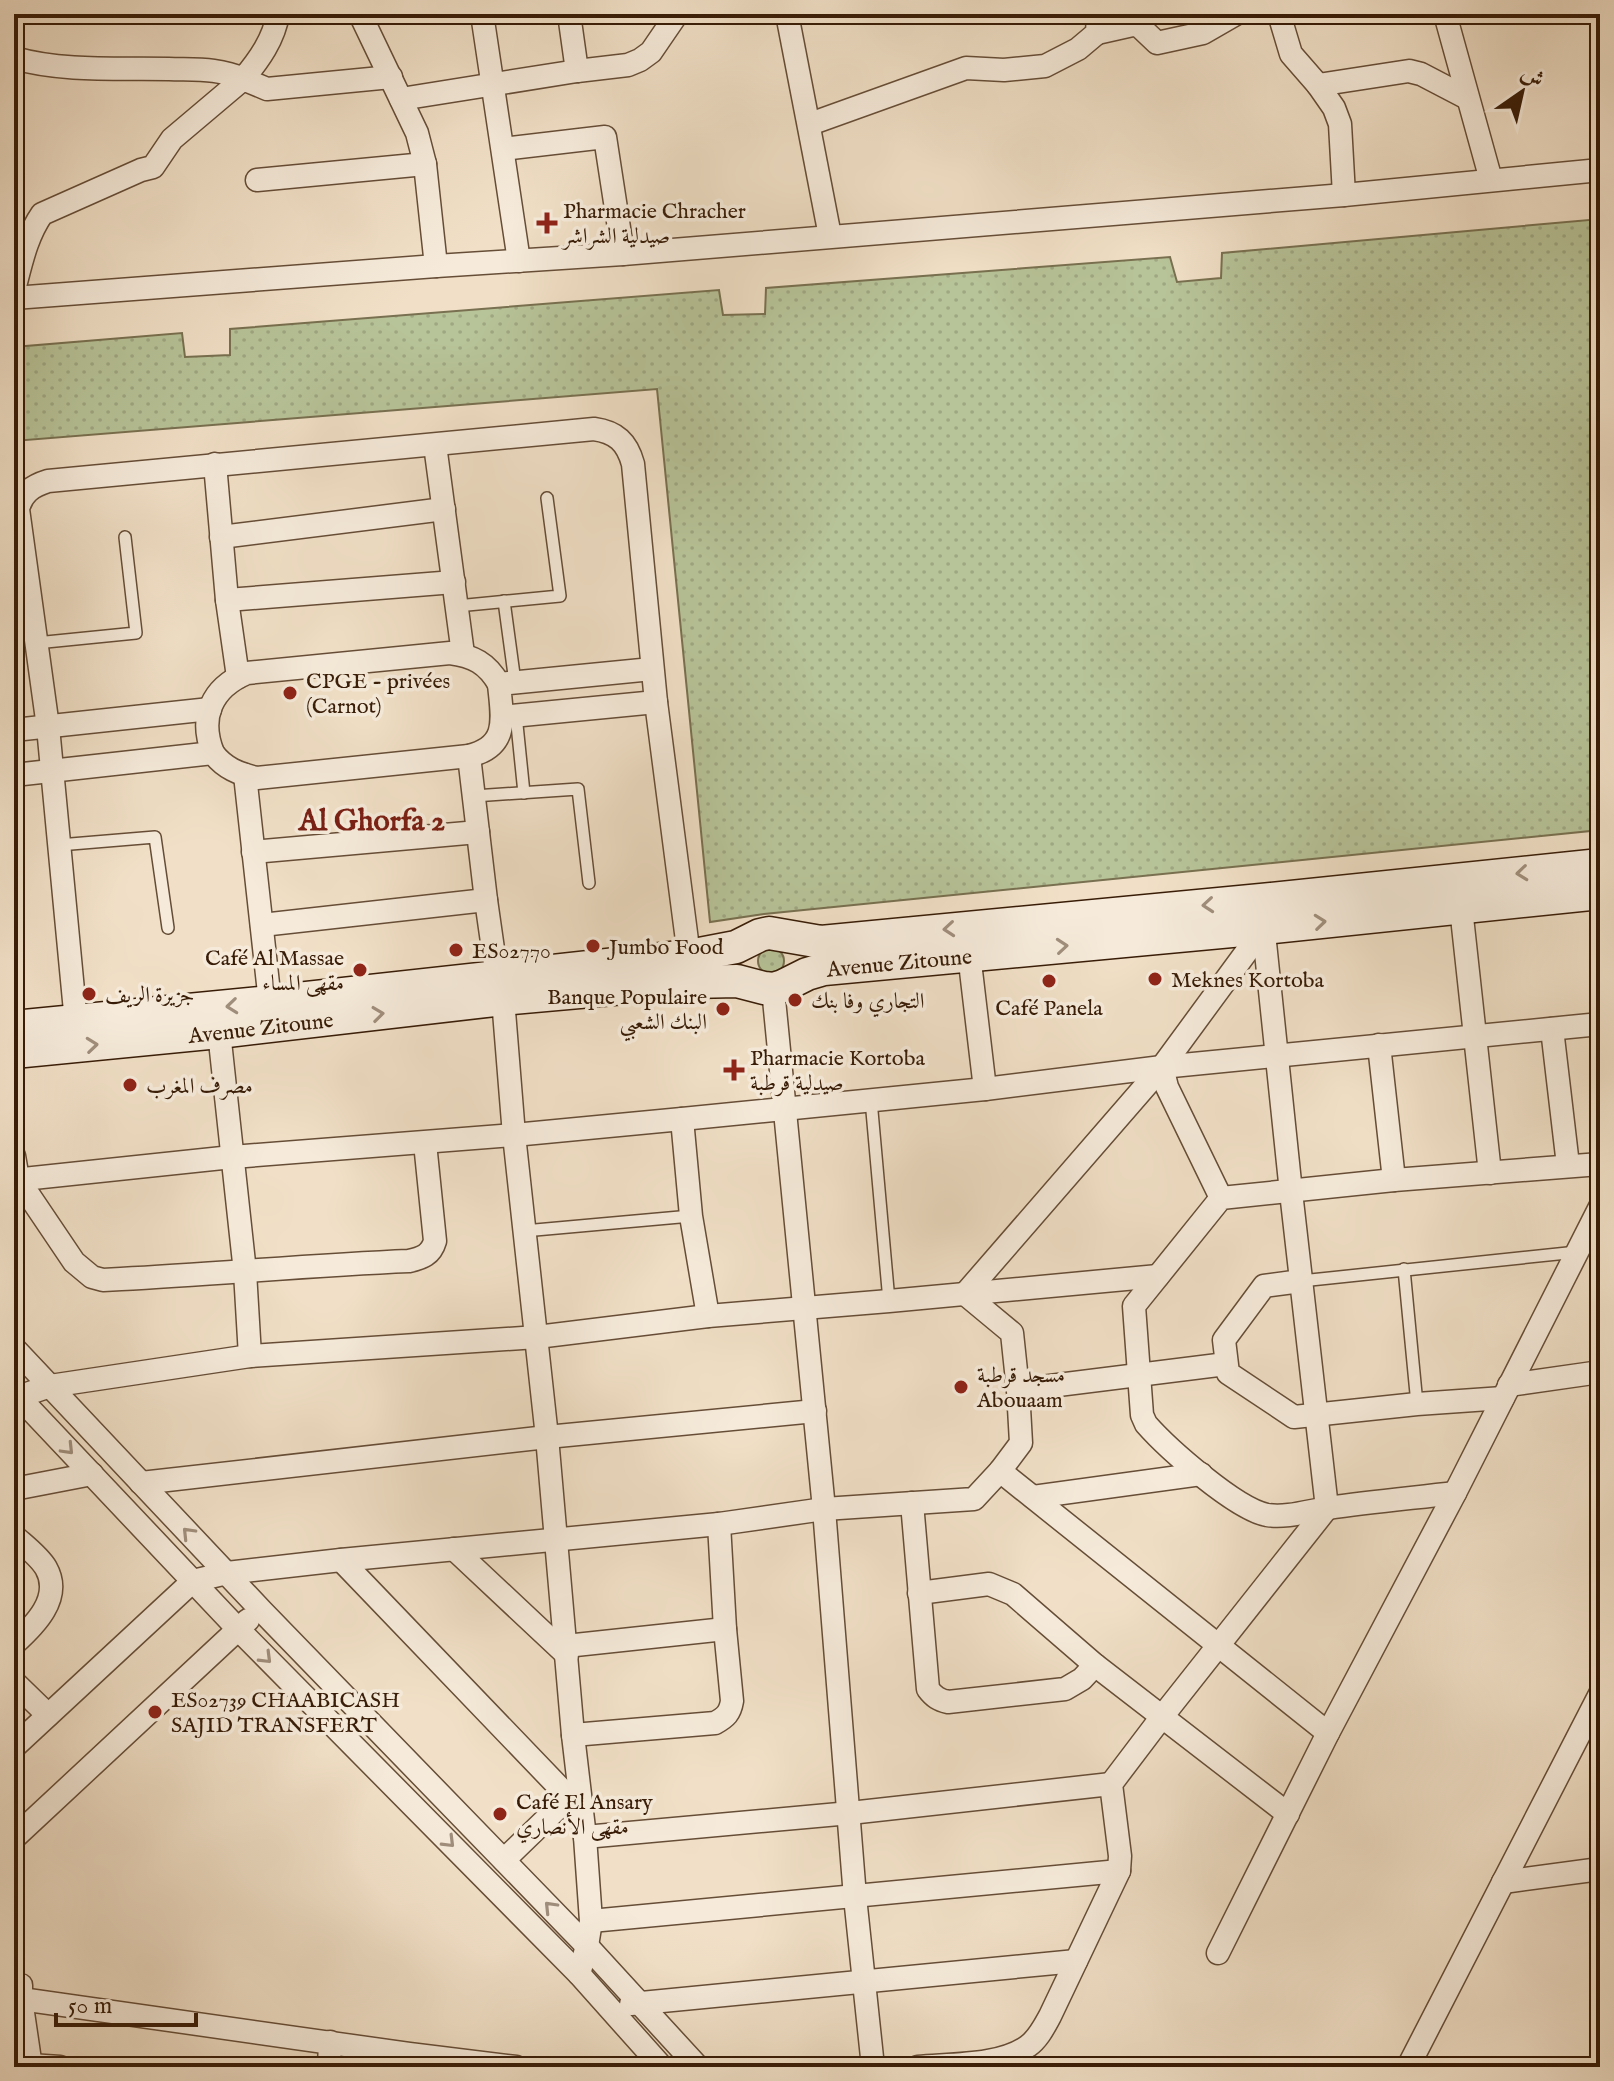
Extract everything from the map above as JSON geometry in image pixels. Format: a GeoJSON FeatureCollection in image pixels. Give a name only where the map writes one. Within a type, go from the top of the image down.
{"type":"FeatureCollection","features":[{"type":"Feature","properties":{"kind":"main road","name":"Avenue Zitoune"},"geometry":{"type":"LineString","coordinates":[[14,1027],[270,1002],[500,988],[737,981],[773,985],[824,969],[969,954],[1600,865]]}},
{"type":"Feature","properties":{"kind":"main road","name":"Avenue Zitoune"},"geometry":{"type":"LineString","coordinates":[[14,1052],[219,1032],[689,956],[736,947],[766,936],[821,942],[1262,914],[1461,908],[1600,893]]}},
{"type":"Feature","properties":{"kind":"main road"},"geometry":{"type":"LineString","coordinates":[[766,936],[787,938],[798,954],[796,973],[773,985],[744,972],[743,954],[766,936]]}},
{"type":"Feature","properties":{"kind":"street"},"geometry":{"type":"LineString","coordinates":[[14,290],[23,254],[42,214],[153,167],[167,145],[243,79],[264,53],[278,14]]}},
{"type":"Feature","properties":{"kind":"street"},"geometry":{"type":"LineString","coordinates":[[360,14],[417,133],[425,164],[436,266]]}},
{"type":"Feature","properties":{"kind":"street"},"geometry":{"type":"LineString","coordinates":[[482,14],[519,261]]}},
{"type":"Feature","properties":{"kind":"street"},"geometry":{"type":"LineString","coordinates":[[569,14],[577,71]]}},
{"type":"Feature","properties":{"kind":"street"},"geometry":{"type":"LineString","coordinates":[[401,99],[628,65],[651,52],[677,14]]}},
{"type":"Feature","properties":{"kind":"street"},"geometry":{"type":"LineString","coordinates":[[787,14],[830,236]]}},
{"type":"Feature","properties":{"kind":"street"},"geometry":{"type":"LineString","coordinates":[[810,124],[966,68],[1004,70],[1045,66],[1078,49],[1097,24],[1137,24],[1157,43],[1203,33],[1236,14]]}},
{"type":"Feature","properties":{"kind":"street"},"geometry":{"type":"LineString","coordinates":[[1279,14],[1291,54],[1318,85],[1334,108],[1340,124],[1344,195]]}},
{"type":"Feature","properties":{"kind":"street"},"geometry":{"type":"LineString","coordinates":[[1445,14],[1491,180]]}},
{"type":"Feature","properties":{"kind":"street"},"geometry":{"type":"LineString","coordinates":[[14,58],[35,64],[219,71],[267,89],[391,77]]}},
{"type":"Feature","properties":{"kind":"street"},"geometry":{"type":"LineString","coordinates":[[1318,85],[1409,71],[1467,98]]}},
{"type":"Feature","properties":{"kind":"street"},"geometry":{"type":"LineString","coordinates":[[503,149],[605,137],[623,254]]}},
{"type":"Feature","properties":{"kind":"street"},"geometry":{"type":"LineString","coordinates":[[257,180],[425,164]]}},
{"type":"Feature","properties":{"kind":"street"},"geometry":{"type":"LineString","coordinates":[[14,298],[623,254],[1344,195],[1600,170]]}},
{"type":"Feature","properties":{"kind":"street"},"geometry":{"type":"LineString","coordinates":[[76,1022],[48,727],[18,509],[27,491],[48,481],[594,429],[616,435],[630,452],[633,464],[652,669],[689,956]]}},
{"type":"Feature","properties":{"kind":"street"},"geometry":{"type":"LineString","coordinates":[[435,445],[463,654]]}},
{"type":"Feature","properties":{"kind":"street"},"geometry":{"type":"LineString","coordinates":[[215,464],[227,600],[238,677]]}},
{"type":"Feature","properties":{"kind":"street"},"geometry":{"type":"LineString","coordinates":[[221,537],[444,509]]}},
{"type":"Feature","properties":{"kind":"street"},"geometry":{"type":"LineString","coordinates":[[227,600],[454,582]]}},
{"type":"Feature","properties":{"kind":"street"},"geometry":{"type":"LineString","coordinates":[[463,654],[485,664],[507,683],[509,716],[491,747],[483,752],[257,778],[220,762],[207,739],[206,724],[210,709],[226,685],[247,673],[463,654]]}},
{"type":"Feature","properties":{"kind":"street"},"geometry":{"type":"LineString","coordinates":[[507,683],[652,669]]}},
{"type":"Feature","properties":{"kind":"street"},"geometry":{"type":"LineString","coordinates":[[509,716],[656,702]]}},
{"type":"Feature","properties":{"kind":"street"},"geometry":{"type":"LineString","coordinates":[[14,730],[210,709]]}},
{"type":"Feature","properties":{"kind":"street"},"geometry":{"type":"LineString","coordinates":[[14,775],[213,753]]}},
{"type":"Feature","properties":{"kind":"street"},"geometry":{"type":"LineString","coordinates":[[469,756],[500,988],[537,1337],[567,1651],[575,1804],[585,1837],[591,1921],[579,1974]]}},
{"type":"Feature","properties":{"kind":"street"},"geometry":{"type":"LineString","coordinates":[[245,775],[270,1002]]}},
{"type":"Feature","properties":{"kind":"street"},"geometry":{"type":"LineString","coordinates":[[253,852],[478,832]]}},
{"type":"Feature","properties":{"kind":"street"},"geometry":{"type":"LineString","coordinates":[[262,925],[486,900]]}},
{"type":"Feature","properties":{"kind":"street"},"geometry":{"type":"LineString","coordinates":[[1461,908],[1490,1173]]}},
{"type":"Feature","properties":{"kind":"street"},"geometry":{"type":"LineString","coordinates":[[918,2067],[991,2060],[1017,2053],[1030,2045],[1041,2032],[1119,1871],[1111,1784],[1327,1508],[1262,914]]}},
{"type":"Feature","properties":{"kind":"street"},"geometry":{"type":"LineString","coordinates":[[965,1294],[1162,1067],[1262,914]]}},
{"type":"Feature","properties":{"kind":"street"},"geometry":{"type":"LineString","coordinates":[[969,954],[985,1089]]}},
{"type":"Feature","properties":{"kind":"street"},"geometry":{"type":"LineString","coordinates":[[773,985],[815,1411],[855,1897],[873,2067]]}},
{"type":"Feature","properties":{"kind":"street"},"geometry":{"type":"LineString","coordinates":[[16,1179],[232,1157],[682,1119],[1600,1024]]}},
{"type":"Feature","properties":{"kind":"street"},"geometry":{"type":"LineString","coordinates":[[1552,1029],[1568,1165]]}},
{"type":"Feature","properties":{"kind":"street"},"geometry":{"type":"LineString","coordinates":[[219,1032],[245,1272],[250,1356]]}},
{"type":"Feature","properties":{"kind":"street"},"geometry":{"type":"LineString","coordinates":[[1379,1045],[1394,1180]]}},
{"type":"Feature","properties":{"kind":"street"},"geometry":{"type":"LineString","coordinates":[[1162,1067],[1167,1087],[1221,1198]]}},
{"type":"Feature","properties":{"kind":"street"},"geometry":{"type":"LineString","coordinates":[[682,1119],[691,1216],[708,1316]]}},
{"type":"Feature","properties":{"kind":"street"},"geometry":{"type":"LineString","coordinates":[[14,1156],[16,1179],[74,1262],[92,1277],[103,1280],[409,1261],[427,1255],[433,1250],[435,1241],[425,1143]]}},
{"type":"Feature","properties":{"kind":"street"},"geometry":{"type":"LineString","coordinates":[[1455,1493],[1283,1516],[1247,1508],[1201,1474],[1146,1424],[1142,1415],[1134,1306],[1221,1198],[1394,1180],[1600,1164]]}},
{"type":"Feature","properties":{"kind":"street"},"geometry":{"type":"LineString","coordinates":[[1218,1953],[1600,1207]]}},
{"type":"Feature","properties":{"kind":"street"},"geometry":{"type":"LineString","coordinates":[[662,2067],[579,1974],[237,1628],[16,1395],[50,1386],[250,1356],[537,1337],[708,1316],[1158,1276]]}},
{"type":"Feature","properties":{"kind":"street"},"geometry":{"type":"LineString","coordinates":[[1301,1281],[1264,1286],[1224,1340],[1228,1373],[1294,1417],[1506,1391],[1600,1372]]}},
{"type":"Feature","properties":{"kind":"street"},"geometry":{"type":"LineString","coordinates":[[14,1747],[193,1581],[227,1573],[719,1524],[824,1509],[974,1499],[1021,1443],[1012,1333],[965,1294]]}},
{"type":"Feature","properties":{"kind":"street"},"geometry":{"type":"LineString","coordinates":[[14,1348],[261,1610],[587,1946],[698,2067]]}},
{"type":"Feature","properties":{"kind":"street"},"geometry":{"type":"LineString","coordinates":[[1018,1390],[1226,1364]]}},
{"type":"Feature","properties":{"kind":"street"},"geometry":{"type":"LineString","coordinates":[[141,1483],[547,1437],[815,1411]]}},
{"type":"Feature","properties":{"kind":"street"},"geometry":{"type":"LineString","coordinates":[[1000,1471],[1328,1733]]}},
{"type":"Feature","properties":{"kind":"street"},"geometry":{"type":"LineString","coordinates":[[14,1489],[92,1474]]}},
{"type":"Feature","properties":{"kind":"street"},"geometry":{"type":"LineString","coordinates":[[1033,1497],[1201,1474]]}},
{"type":"Feature","properties":{"kind":"street"},"geometry":{"type":"LineString","coordinates":[[912,1503],[928,1689],[939,1699],[948,1702],[1065,1689],[1082,1679],[1095,1665]]}},
{"type":"Feature","properties":{"kind":"street"},"geometry":{"type":"LineString","coordinates":[[573,1735],[715,1723],[731,1710],[719,1524]]}},
{"type":"Feature","properties":{"kind":"street"},"geometry":{"type":"LineString","coordinates":[[14,1536],[46,1567],[51,1585],[47,1604],[36,1624],[14,1644]]}},
{"type":"Feature","properties":{"kind":"street"},"geometry":{"type":"LineString","coordinates":[[454,1549],[567,1651],[725,1629]]}},
{"type":"Feature","properties":{"kind":"street"},"geometry":{"type":"LineString","coordinates":[[341,1560],[575,1804]]}},
{"type":"Feature","properties":{"kind":"street"},"geometry":{"type":"LineString","coordinates":[[919,1593],[976,1584],[989,1584],[1002,1589],[1021,1601],[1161,1718],[1288,1814]]}},
{"type":"Feature","properties":{"kind":"street"},"geometry":{"type":"LineString","coordinates":[[14,1838],[237,1628],[261,1610]]}},
{"type":"Feature","properties":{"kind":"street"},"geometry":{"type":"LineString","coordinates":[[14,1682],[48,1715]]}},
{"type":"Feature","properties":{"kind":"street"},"geometry":{"type":"LineString","coordinates":[[1408,2067],[1600,1694]]}},
{"type":"Feature","properties":{"kind":"street"},"geometry":{"type":"LineString","coordinates":[[585,1837],[850,1813],[1111,1784]]}},
{"type":"Feature","properties":{"kind":"street"},"geometry":{"type":"LineString","coordinates":[[504,1860],[575,1804]]}},
{"type":"Feature","properties":{"kind":"street"},"geometry":{"type":"LineString","coordinates":[[1503,1882],[1600,1869]]}},
{"type":"Feature","properties":{"kind":"street"},"geometry":{"type":"LineString","coordinates":[[591,1921],[1119,1871]]}},
{"type":"Feature","properties":{"kind":"street"},"geometry":{"type":"LineString","coordinates":[[607,2006],[1076,1961]]}},
{"type":"Feature","properties":{"kind":"street"},"geometry":{"type":"LineString","coordinates":[[60,2067],[28,2066],[18,1992],[330,2042],[516,2067]]}},
{"type":"Feature","properties":{"kind":"street"},"geometry":{"type":"LineString","coordinates":[[329,2067],[330,2042]]}},
{"type":"Feature","properties":{"kind":"lane"},"geometry":{"type":"LineString","coordinates":[[457,606],[560,596],[547,498]]}},
{"type":"Feature","properties":{"kind":"lane"},"geometry":{"type":"LineString","coordinates":[[36,643],[136,633],[125,537]]}},
{"type":"Feature","properties":{"kind":"lane"},"geometry":{"type":"LineString","coordinates":[[504,601],[507,683]]}},
{"type":"Feature","properties":{"kind":"lane"},"geometry":{"type":"LineString","coordinates":[[509,716],[524,793]]}},
{"type":"Feature","properties":{"kind":"lane"},"geometry":{"type":"LineString","coordinates":[[474,796],[578,789],[589,883]]}},
{"type":"Feature","properties":{"kind":"lane"},"geometry":{"type":"LineString","coordinates":[[59,845],[155,837],[168,928]]}},
{"type":"Feature","properties":{"kind":"lane"},"geometry":{"type":"LineString","coordinates":[[871,1099],[889,1301]]}},
{"type":"Feature","properties":{"kind":"lane"},"geometry":{"type":"LineString","coordinates":[[524,1231],[691,1216]]}},
{"type":"Feature","properties":{"kind":"lane"},"geometry":{"type":"LineString","coordinates":[[1301,1281],[1577,1252]]}},
{"type":"Feature","properties":{"kind":"lane"},"geometry":{"type":"LineString","coordinates":[[1404,1269],[1417,1404]]}},
{"type":"Feature","properties":{"kind":"green space"},"geometry":{"type":"Polygon","coordinates":[[[1600,219],[1600,830],[764,914],[710,922],[657,389],[14,441],[14,347],[182,333],[185,357],[230,355],[230,329],[719,290],[723,315],[765,314],[766,288],[1170,257],[1177,282],[1221,278],[1222,253],[1600,219]]]}},
{"type":"Feature","properties":{"kind":"green space"},"geometry":{"type":"Polygon","coordinates":[[[771,948],[780,952],[784,961],[780,970],[771,974],[762,970],[758,961],[762,952],[771,948]]]}},
{"type":"Feature","properties":{"kind":"place","name":"Pharmacie Chracher صيدلية الشراشر"},"geometry":{"type":"Point","coordinates":[547,223]}},
{"type":"Feature","properties":{"kind":"place","name":"CPGE - privées (Carnot)"},"geometry":{"type":"Point","coordinates":[290,693]}},
{"type":"Feature","properties":{"kind":"place","name":"Jumbo Food"},"geometry":{"type":"Point","coordinates":[593,946]}},
{"type":"Feature","properties":{"kind":"place","name":"ES02770"},"geometry":{"type":"Point","coordinates":[456,950]}},
{"type":"Feature","properties":{"kind":"place","name":"Café Al Massae مقهى المساء"},"geometry":{"type":"Point","coordinates":[360,970]}},
{"type":"Feature","properties":{"kind":"place","name":"Meknes Kortoba"},"geometry":{"type":"Point","coordinates":[1155,979]}},
{"type":"Feature","properties":{"kind":"place","name":"Café Panela"},"geometry":{"type":"Point","coordinates":[1049,981]}},
{"type":"Feature","properties":{"kind":"place","name":"جزيرة الريف"},"geometry":{"type":"Point","coordinates":[89,994]}},
{"type":"Feature","properties":{"kind":"place","name":"التجاري وفا بنك"},"geometry":{"type":"Point","coordinates":[795,1000]}},
{"type":"Feature","properties":{"kind":"place","name":"Banque Populaire البنك الشعبي"},"geometry":{"type":"Point","coordinates":[723,1009]}},
{"type":"Feature","properties":{"kind":"place","name":"Pharmacie Kortoba صيدلية قرطبة"},"geometry":{"type":"Point","coordinates":[734,1070]}},
{"type":"Feature","properties":{"kind":"place","name":"مصرف المغرب"},"geometry":{"type":"Point","coordinates":[130,1085]}},
{"type":"Feature","properties":{"kind":"place","name":"مسجد قرطبة Abouaam"},"geometry":{"type":"Point","coordinates":[961,1387]}},
{"type":"Feature","properties":{"kind":"place","name":"ES02739 CHAABICASH SAJID TRANSFERT"},"geometry":{"type":"Point","coordinates":[155,1712]}},
{"type":"Feature","properties":{"kind":"place","name":"Café El Ansary مقهى الأنصاري"},"geometry":{"type":"Point","coordinates":[500,1814]}},
{"type":"Feature","properties":{"kind":"district","name":"Al Ghorfa 2"},"geometry":{"type":"Point","coordinates":[372,820]}}]}
